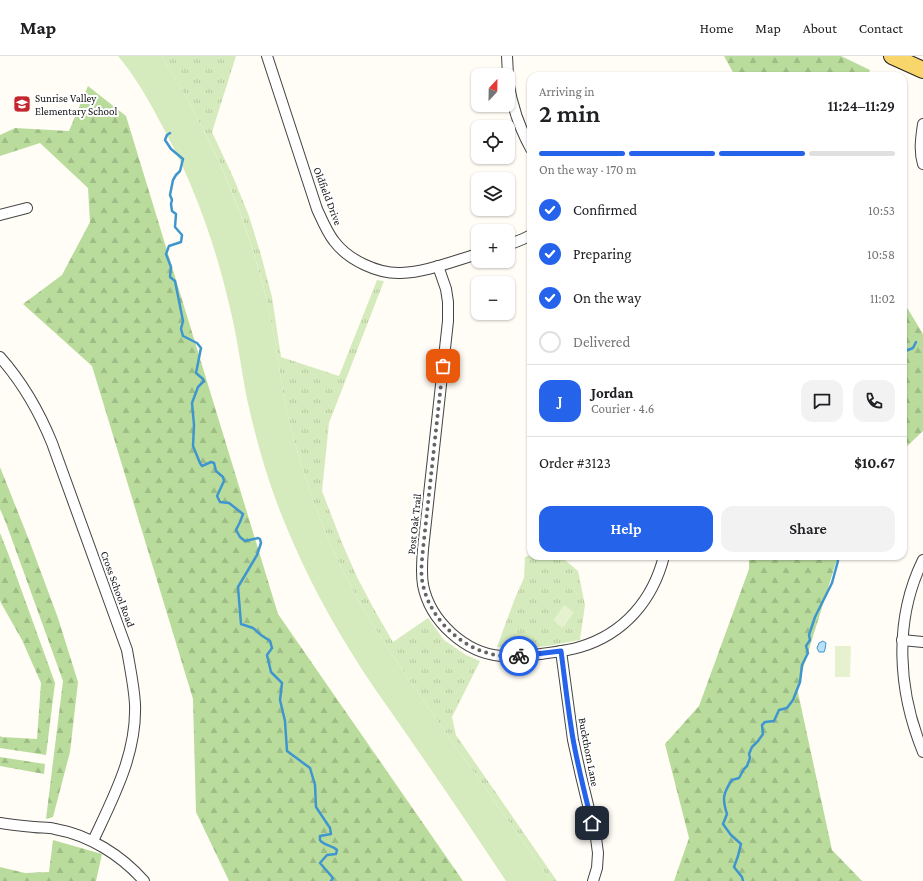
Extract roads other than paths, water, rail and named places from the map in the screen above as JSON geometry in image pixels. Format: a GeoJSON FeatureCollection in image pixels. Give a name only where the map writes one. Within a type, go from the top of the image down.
{"type":"FeatureCollection","features":[{"type":"Feature","properties":{"kind":"main road"},"geometry":{"type":"LineString","coordinates":[[892,56],[923,70]]}},
{"type":"Feature","properties":{"kind":"street","name":"Oldfield Drive"},"geometry":{"type":"LineString","coordinates":[[267,56],[317,209],[334,241],[342,250],[364,265],[383,271],[401,273],[424,270],[471,256]]}},
{"type":"Feature","properties":{"kind":"street"},"geometry":{"type":"LineString","coordinates":[[507,56],[508,68]]}},
{"type":"Feature","properties":{"kind":"street"},"geometry":{"type":"LineString","coordinates":[[515,111],[518,122],[527,141]]}},
{"type":"Feature","properties":{"kind":"street"},"geometry":{"type":"LineString","coordinates":[[923,124],[920,149],[923,164]]}},
{"type":"Feature","properties":{"kind":"street"},"geometry":{"type":"LineString","coordinates":[[0,215],[27,208]]}},
{"type":"Feature","properties":{"kind":"street"},"geometry":{"type":"LineString","coordinates":[[515,242],[527,237]]}},
{"type":"Feature","properties":{"kind":"street","name":"Post Oak Trail"},"geometry":{"type":"LineString","coordinates":[[438,266],[446,289],[448,321],[423,549],[422,572],[426,597],[430,606],[438,617],[459,639],[476,649],[500,656],[514,657],[580,648],[610,634],[638,610],[655,584],[663,560]]}},
{"type":"Feature","properties":{"kind":"street","name":"Cross School Road"},"geometry":{"type":"LineString","coordinates":[[0,357],[25,388],[52,443],[127,650],[134,686],[134,727],[125,770],[93,841]]}},
{"type":"Feature","properties":{"kind":"street"},"geometry":{"type":"LineString","coordinates":[[923,560],[915,577],[909,597],[902,640],[902,662],[908,703],[915,730],[923,752]]}},
{"type":"Feature","properties":{"kind":"street"},"geometry":{"type":"LineString","coordinates":[[902,640],[923,642]]}},
{"type":"Feature","properties":{"kind":"street","name":"Buckthorn Lane"},"geometry":{"type":"LineString","coordinates":[[561,651],[573,740],[596,838],[598,853],[594,881]]}},
{"type":"Feature","properties":{"kind":"street"},"geometry":{"type":"LineString","coordinates":[[0,824],[54,828],[78,835],[93,841],[116,856],[144,881]]}},
{"type":"Feature","properties":{"kind":"water"},"geometry":{"type":"Polygon","coordinates":[[[823,641],[826,643],[824,652],[819,652],[817,648],[819,643],[823,641]]]}},
{"type":"Feature","properties":{"kind":"waterway"},"geometry":{"type":"LineString","coordinates":[[170,133],[167,135],[165,140],[171,149],[183,159],[180,171],[173,180],[170,195],[172,200],[172,211],[176,214],[175,227],[182,235],[181,242],[169,246],[166,254],[171,267],[170,277],[175,281],[183,321],[181,329],[183,336],[197,343],[201,348],[196,373],[204,381],[198,387],[192,403],[194,425],[193,446],[202,466],[211,462],[214,463],[216,471],[223,477],[224,481],[217,496],[220,502],[229,503],[243,514],[236,530],[240,537],[245,541],[258,538],[260,539],[261,543],[257,555],[238,587],[241,624],[253,628],[270,641],[272,648],[267,655],[271,672],[282,683],[280,700],[285,721],[287,751],[310,768],[315,785],[316,807],[330,828],[331,834],[320,836],[320,840],[337,850],[336,854],[327,855],[320,863],[333,878],[331,881]]}},
{"type":"Feature","properties":{"kind":"waterway"},"geometry":{"type":"LineString","coordinates":[[907,350],[913,348],[916,342]]}},
{"type":"Feature","properties":{"kind":"waterway"},"geometry":{"type":"LineString","coordinates":[[743,881],[742,877],[734,867],[741,844],[731,835],[723,824],[727,814],[724,804],[724,796],[732,780],[739,778],[747,766],[752,747],[763,734],[762,725],[765,722],[774,721],[779,710],[787,708],[793,700],[800,682],[802,665],[808,653],[806,646],[810,640],[809,635],[815,617],[832,583],[838,560]]}},
{"type":"Feature","properties":{"kind":"place","name":"Sunrise Valley Elementary School"},"geometry":{"type":"Point","coordinates":[22,104]}}]}
